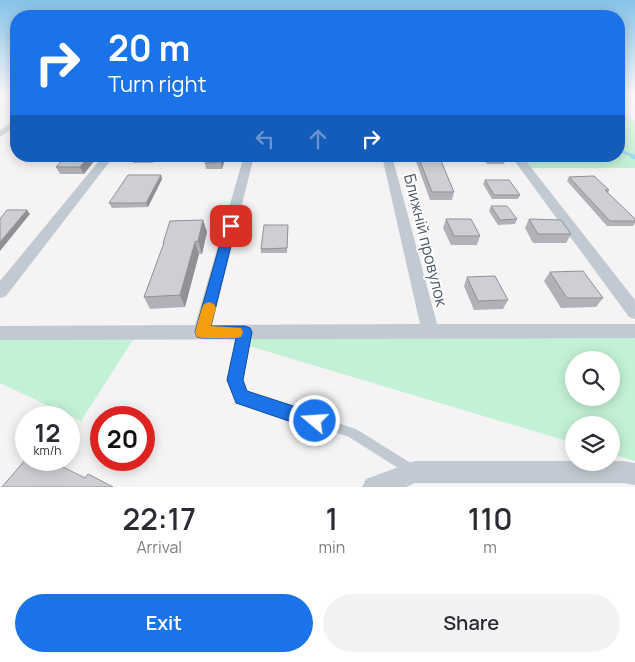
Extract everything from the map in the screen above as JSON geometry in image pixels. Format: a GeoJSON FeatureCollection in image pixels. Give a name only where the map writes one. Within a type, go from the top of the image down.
{"type":"FeatureCollection","features":[{"type":"Feature","properties":{"kind":"street"},"geometry":{"type":"LineString","coordinates":[[0,292],[104,162]]}},
{"type":"Feature","properties":{"kind":"street"},"geometry":{"type":"LineString","coordinates":[[202,332],[247,162]]}},
{"type":"Feature","properties":{"kind":"street","name":"Ближній провулок"},"geometry":{"type":"LineString","coordinates":[[388,162],[430,332]]}},
{"type":"Feature","properties":{"kind":"street"},"geometry":{"type":"LineString","coordinates":[[521,162],[635,312]]}},
{"type":"Feature","properties":{"kind":"street"},"geometry":{"type":"LineString","coordinates":[[0,333],[635,331]]}},
{"type":"Feature","properties":{"kind":"street"},"geometry":{"type":"LineString","coordinates":[[374,487],[415,472],[624,472],[635,474]]}},
{"type":"Feature","properties":{"kind":"lane"},"geometry":{"type":"LineString","coordinates":[[245,332],[235,380],[242,397],[352,433],[415,472]]}},
{"type":"Feature","properties":{"kind":"green space"},"geometry":{"type":"Polygon","coordinates":[[[625,118],[635,120],[635,168],[526,168],[522,162],[625,162],[625,118]]]}},
{"type":"Feature","properties":{"kind":"green space"},"geometry":{"type":"Polygon","coordinates":[[[635,331],[635,461],[620,457],[620,416],[565,416],[565,440],[202,332],[635,331]]]}},
{"type":"Feature","properties":{"kind":"green space"},"geometry":{"type":"Polygon","coordinates":[[[138,332],[81,421],[80,406],[49,406],[0,383],[0,333],[138,332]]]}},
{"type":"Feature","properties":{"kind":"building"},"geometry":{"type":"Polygon","coordinates":[[[61,162],[84,162],[80,167],[56,167],[61,162]]]}},
{"type":"Feature","properties":{"kind":"building"},"geometry":{"type":"Polygon","coordinates":[[[420,162],[442,162],[454,192],[432,192],[420,162]]]}},
{"type":"Feature","properties":{"kind":"building"},"geometry":{"type":"Polygon","coordinates":[[[128,175],[161,175],[146,203],[109,203],[128,175]]]}},
{"type":"Feature","properties":{"kind":"building"},"geometry":{"type":"Polygon","coordinates":[[[594,176],[609,190],[605,190],[635,221],[610,221],[569,177],[594,176]]]}},
{"type":"Feature","properties":{"kind":"building"},"geometry":{"type":"Polygon","coordinates":[[[485,180],[509,180],[520,195],[494,195],[485,180]]]}},
{"type":"Feature","properties":{"kind":"building"},"geometry":{"type":"Polygon","coordinates":[[[491,206],[507,206],[517,219],[500,220],[491,206]]]}},
{"type":"Feature","properties":{"kind":"building"},"geometry":{"type":"Polygon","coordinates":[[[7,210],[27,210],[0,242],[0,219],[7,210]]]}},
{"type":"Feature","properties":{"kind":"building"},"geometry":{"type":"Polygon","coordinates":[[[446,219],[471,219],[480,236],[454,236],[446,219]]]}},
{"type":"Feature","properties":{"kind":"building"},"geometry":{"type":"Polygon","coordinates":[[[529,219],[561,220],[571,234],[538,234],[529,219]]]}},
{"type":"Feature","properties":{"kind":"building"},"geometry":{"type":"Polygon","coordinates":[[[203,220],[180,295],[144,297],[170,221],[203,220]]]}},
{"type":"Feature","properties":{"kind":"building"},"geometry":{"type":"Polygon","coordinates":[[[264,225],[288,225],[287,248],[261,249],[264,225]]]}},
{"type":"Feature","properties":{"kind":"building"},"geometry":{"type":"Polygon","coordinates":[[[583,271],[603,298],[567,298],[550,272],[583,271]]]}},
{"type":"Feature","properties":{"kind":"building"},"geometry":{"type":"Polygon","coordinates":[[[495,276],[508,300],[478,301],[467,277],[495,276]]]}},
{"type":"Feature","properties":{"kind":"building"},"geometry":{"type":"Polygon","coordinates":[[[16,471],[71,471],[85,478],[88,474],[113,487],[2,487],[16,471]]]}},
{"type":"Feature","properties":{"kind":"waterway"},"geometry":{"type":"LineString","coordinates":[[625,153],[635,157],[632,156]]}},
{"type":"Feature","properties":{"kind":"slow traffic"},"geometry":{"type":"LineString","coordinates":[[209,308],[202,332],[236,332]]}},
{"type":"Feature","properties":{"kind":"route"},"geometry":{"type":"LineString","coordinates":[[231,226],[202,332],[245,332],[235,380],[242,397],[315,421]]}}]}
